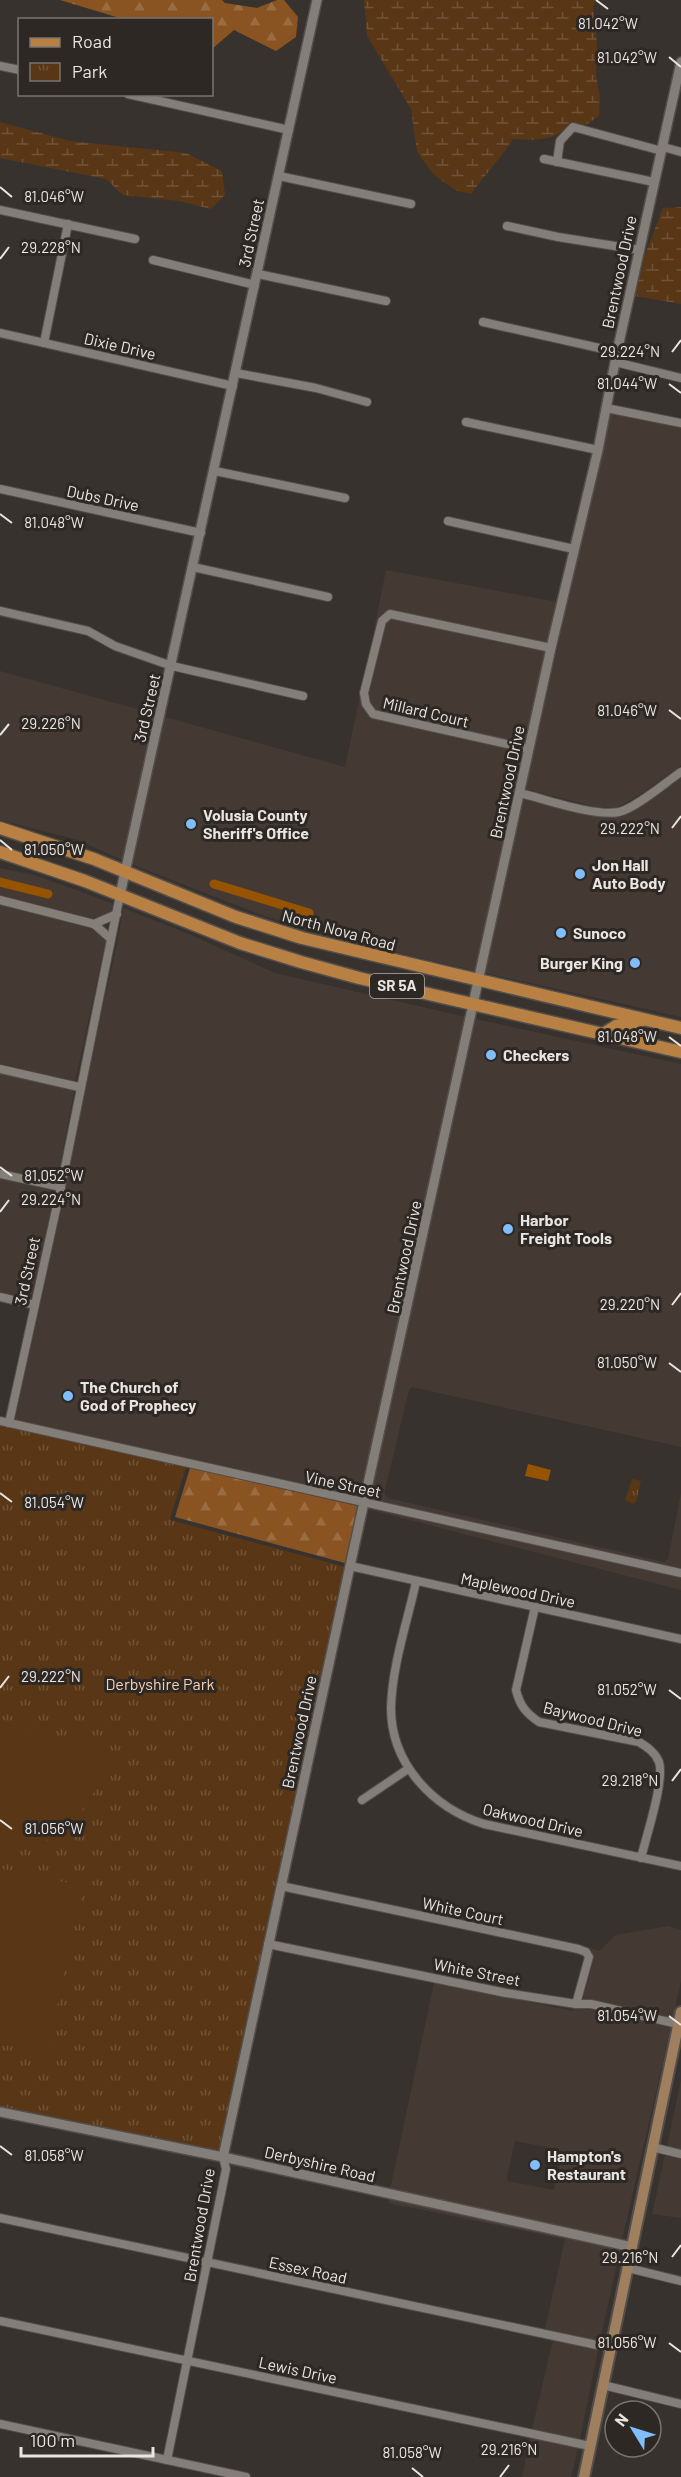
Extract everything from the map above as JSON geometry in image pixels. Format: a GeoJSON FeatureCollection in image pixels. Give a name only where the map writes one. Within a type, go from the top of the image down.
{"type":"FeatureCollection","features":[{"type":"Feature","properties":{"kind":"main road","name":"North Nova Road"},"geometry":{"type":"LineString","coordinates":[[0,828],[124,871],[264,927],[341,949],[681,1028]]}},
{"type":"Feature","properties":{"kind":"main road","name":"SR 5A"},"geometry":{"type":"LineString","coordinates":[[0,852],[77,878],[200,928],[267,952],[359,978],[681,1052]]}},
{"type":"Feature","properties":{"kind":"main road"},"geometry":{"type":"LineString","coordinates":[[603,1034],[616,1026],[648,1020]]}},
{"type":"Feature","properties":{"kind":"main road"},"geometry":{"type":"LineString","coordinates":[[584,2477],[681,2012]]}},
{"type":"Feature","properties":{"kind":"street","name":"3rd Street"},"geometry":{"type":"LineString","coordinates":[[9,1423],[61,1187],[79,1087],[117,914],[124,871],[172,666],[317,0]]}},
{"type":"Feature","properties":{"kind":"street","name":"Brentwood Drive"},"geometry":{"type":"LineString","coordinates":[[167,2460],[226,2169],[223,2157],[268,1944],[551,648],[598,450],[616,357],[681,62]]}},
{"type":"Feature","properties":{"kind":"street"},"geometry":{"type":"LineString","coordinates":[[0,66],[18,70]]}},
{"type":"Feature","properties":{"kind":"street"},"geometry":{"type":"LineString","coordinates":[[137,96],[289,130]]}},
{"type":"Feature","properties":{"kind":"street"},"geometry":{"type":"LineString","coordinates":[[557,162],[560,141],[573,127],[681,152]]}},
{"type":"Feature","properties":{"kind":"street"},"geometry":{"type":"LineString","coordinates":[[544,159],[654,182]]}},
{"type":"Feature","properties":{"kind":"street"},"geometry":{"type":"LineString","coordinates":[[279,176],[411,204]]}},
{"type":"Feature","properties":{"kind":"street"},"geometry":{"type":"LineString","coordinates":[[0,210],[135,239]]}},
{"type":"Feature","properties":{"kind":"street"},"geometry":{"type":"LineString","coordinates":[[44,343],[68,224]]}},
{"type":"Feature","properties":{"kind":"street"},"geometry":{"type":"LineString","coordinates":[[507,226],[640,250]]}},
{"type":"Feature","properties":{"kind":"street"},"geometry":{"type":"LineString","coordinates":[[153,260],[255,285]]}},
{"type":"Feature","properties":{"kind":"street"},"geometry":{"type":"LineString","coordinates":[[258,274],[386,301]]}},
{"type":"Feature","properties":{"kind":"street"},"geometry":{"type":"LineString","coordinates":[[483,322],[616,357],[681,378]]}},
{"type":"Feature","properties":{"kind":"street","name":"Dixie Drive"},"geometry":{"type":"LineString","coordinates":[[0,333],[233,386]]}},
{"type":"Feature","properties":{"kind":"street"},"geometry":{"type":"LineString","coordinates":[[236,373],[316,388],[367,402]]}},
{"type":"Feature","properties":{"kind":"street"},"geometry":{"type":"LineString","coordinates":[[606,408],[681,423]]}},
{"type":"Feature","properties":{"kind":"street"},"geometry":{"type":"LineString","coordinates":[[466,422],[598,450]]}},
{"type":"Feature","properties":{"kind":"street"},"geometry":{"type":"LineString","coordinates":[[215,471],[345,498]]}},
{"type":"Feature","properties":{"kind":"street","name":"Dubs Drive"},"geometry":{"type":"LineString","coordinates":[[0,489],[201,533]]}},
{"type":"Feature","properties":{"kind":"street"},"geometry":{"type":"LineString","coordinates":[[448,521],[574,549]]}},
{"type":"Feature","properties":{"kind":"street"},"geometry":{"type":"LineString","coordinates":[[193,567],[328,597]]}},
{"type":"Feature","properties":{"kind":"street"},"geometry":{"type":"LineString","coordinates":[[0,611],[88,631],[115,646],[172,666],[303,696]]}},
{"type":"Feature","properties":{"kind":"street","name":"Millard Court"},"geometry":{"type":"LineString","coordinates":[[529,749],[373,714],[366,704],[364,693],[382,621],[390,614],[551,648]]}},
{"type":"Feature","properties":{"kind":"street"},"geometry":{"type":"LineString","coordinates":[[520,792],[596,812],[620,812],[681,772]]}},
{"type":"Feature","properties":{"kind":"street"},"geometry":{"type":"LineString","coordinates":[[0,900],[94,924],[111,939]]}},
{"type":"Feature","properties":{"kind":"street"},"geometry":{"type":"LineString","coordinates":[[94,924],[117,914]]}},
{"type":"Feature","properties":{"kind":"street"},"geometry":{"type":"LineString","coordinates":[[0,1069],[79,1087]]}},
{"type":"Feature","properties":{"kind":"street"},"geometry":{"type":"LineString","coordinates":[[0,1174],[61,1187]]}},
{"type":"Feature","properties":{"kind":"street"},"geometry":{"type":"LineString","coordinates":[[0,1297],[35,1305]]}},
{"type":"Feature","properties":{"kind":"street","name":"Vine Street"},"geometry":{"type":"LineString","coordinates":[[0,1421],[681,1573]]}},
{"type":"Feature","properties":{"kind":"street","name":"Maplewood Drive"},"geometry":{"type":"LineString","coordinates":[[350,1566],[681,1639]]}},
{"type":"Feature","properties":{"kind":"street","name":"Oakwood Drive"},"geometry":{"type":"LineString","coordinates":[[416,1582],[393,1683],[391,1708],[393,1728],[408,1769],[433,1797],[466,1818],[484,1824],[681,1866]]}},
{"type":"Feature","properties":{"kind":"street","name":"Baywood Drive"},"geometry":{"type":"LineString","coordinates":[[535,1607],[516,1690],[519,1703],[527,1713],[539,1722],[639,1742],[652,1751],[659,1762],[660,1775],[657,1793],[641,1858]]}},
{"type":"Feature","properties":{"kind":"street"},"geometry":{"type":"LineString","coordinates":[[362,1800],[408,1769]]}},
{"type":"Feature","properties":{"kind":"street","name":"White Court"},"geometry":{"type":"LineString","coordinates":[[281,1886],[586,1952],[589,1957],[576,2004]]}},
{"type":"Feature","properties":{"kind":"street","name":"White Street"},"geometry":{"type":"LineString","coordinates":[[268,1944],[506,1993],[576,2004],[591,2004],[680,2024]]}},
{"type":"Feature","properties":{"kind":"street","name":"Derbyshire Road"},"geometry":{"type":"LineString","coordinates":[[0,2112],[223,2157],[632,2247]]}},
{"type":"Feature","properties":{"kind":"street"},"geometry":{"type":"LineString","coordinates":[[652,2147],[681,2154]]}},
{"type":"Feature","properties":{"kind":"street","name":"Essex Road"},"geometry":{"type":"LineString","coordinates":[[0,2218],[611,2348]]}},
{"type":"Feature","properties":{"kind":"street"},"geometry":{"type":"LineString","coordinates":[[628,2268],[681,2281]]}},
{"type":"Feature","properties":{"kind":"street","name":"Lewis Drive"},"geometry":{"type":"LineString","coordinates":[[0,2320],[590,2446]]}},
{"type":"Feature","properties":{"kind":"street"},"geometry":{"type":"LineString","coordinates":[[603,2385],[681,2404]]}},
{"type":"Feature","properties":{"kind":"street"},"geometry":{"type":"LineString","coordinates":[[0,2424],[246,2477]]}},
{"type":"Feature","properties":{"kind":"shaded area"},"geometry":{"type":"Polygon","coordinates":[[[610,414],[681,428],[681,765],[641,794],[618,807],[596,807],[526,789],[610,414]]]}},
{"type":"Feature","properties":{"kind":"shaded area"},"geometry":{"type":"Polygon","coordinates":[[[386,570],[557,602],[547,643],[390,609],[377,619],[371,644],[386,570]]]}},
{"type":"Feature","properties":{"kind":"shaded area"},"geometry":{"type":"Polygon","coordinates":[[[392,619],[545,652],[525,743],[375,710],[369,694],[386,624],[392,619]]]}},
{"type":"Feature","properties":{"kind":"shaded area"},"geometry":{"type":"Polygon","coordinates":[[[0,671],[155,714],[122,860],[78,840],[0,820],[0,671]]]}},
{"type":"Feature","properties":{"kind":"shaded area"},"geometry":{"type":"Polygon","coordinates":[[[360,696],[362,706],[372,718],[523,752],[476,971],[319,934],[256,913],[131,864],[165,717],[345,767],[360,696]]]}},
{"type":"Feature","properties":{"kind":"shaded area"},"geometry":{"type":"Polygon","coordinates":[[[681,778],[681,1017],[486,973],[524,798],[596,816],[621,817],[681,778]]]}},
{"type":"Feature","properties":{"kind":"shaded area"},"geometry":{"type":"Polygon","coordinates":[[[0,868],[34,875],[79,891],[113,904],[112,910],[101,917],[91,918],[0,896],[0,868]]]}},
{"type":"Feature","properties":{"kind":"shaded area"},"geometry":{"type":"Polygon","coordinates":[[[0,905],[90,928],[106,940],[75,1082],[0,1064],[0,905]]]}},
{"type":"Feature","properties":{"kind":"shaded area"},"geometry":{"type":"Polygon","coordinates":[[[123,908],[189,934],[275,973],[466,1017],[360,1496],[15,1420],[65,1192],[84,1089],[118,940],[123,908]]]}},
{"type":"Feature","properties":{"kind":"shaded area"},"geometry":{"type":"Polygon","coordinates":[[[476,1019],[681,1064],[681,1447],[412,1387],[409,1390],[384,1494],[388,1498],[664,1562],[668,1559],[681,1493],[681,1568],[370,1499],[476,1019]]]}},
{"type":"Feature","properties":{"kind":"shaded area"},"geometry":{"type":"Polygon","coordinates":[[[0,1074],[74,1091],[57,1181],[0,1170],[0,1074]]]}},
{"type":"Feature","properties":{"kind":"shaded area"},"geometry":{"type":"Polygon","coordinates":[[[0,1179],[55,1191],[31,1299],[0,1293],[0,1179]]]}},
{"type":"Feature","properties":{"kind":"shaded area"},"geometry":{"type":"Polygon","coordinates":[[[528,1464],[551,1470],[548,1481],[525,1476],[528,1464]]]}},
{"type":"Feature","properties":{"kind":"shaded area"},"geometry":{"type":"Polygon","coordinates":[[[367,1509],[681,1578],[681,1590],[367,1509]]]}},
{"type":"Feature","properties":{"kind":"shaded area"},"geometry":{"type":"Polygon","coordinates":[[[668,1926],[681,1930],[681,1981],[673,2018],[583,1999],[594,1959],[588,1947],[599,1951],[616,1935],[668,1926]]]}},
{"type":"Feature","properties":{"kind":"shaded area"},"geometry":{"type":"Polygon","coordinates":[[[434,1983],[573,2011],[574,2009],[591,2009],[671,2027],[622,2240],[390,2190],[434,1983]],[[515,2141],[508,2181],[554,2190],[561,2150],[515,2141]]]}},
{"type":"Feature","properties":{"kind":"shaded area"},"geometry":{"type":"Polygon","coordinates":[[[681,2080],[681,2150],[667,2146],[681,2080]]]}},
{"type":"Feature","properties":{"kind":"shaded area"},"geometry":{"type":"Polygon","coordinates":[[[665,2155],[681,2159],[681,2218],[652,2214],[665,2155]]]}},
{"type":"Feature","properties":{"kind":"shaded area"},"geometry":{"type":"Polygon","coordinates":[[[389,2199],[620,2250],[600,2341],[545,2329],[565,2239],[388,2203],[389,2199]]]}},
{"type":"Feature","properties":{"kind":"shaded area"},"geometry":{"type":"Polygon","coordinates":[[[553,2340],[598,2350],[580,2439],[532,2429],[553,2340]]]}},
{"type":"Feature","properties":{"kind":"shaded area"},"geometry":{"type":"Polygon","coordinates":[[[530,2438],[578,2448],[571,2477],[522,2477],[530,2438]]]}},
{"type":"Feature","properties":{"kind":"green space"},"geometry":{"type":"Polygon","coordinates":[[[60,0],[222,0],[225,3],[257,8],[277,0],[284,0],[298,17],[296,37],[276,51],[234,30],[213,48],[213,18],[120,18],[60,0]]]}},
{"type":"Feature","properties":{"kind":"green space"},"geometry":{"type":"Polygon","coordinates":[[[364,0],[596,0],[593,6],[597,43],[596,74],[600,98],[599,116],[586,125],[569,123],[559,133],[548,138],[513,139],[471,194],[457,191],[434,175],[417,152],[411,109],[367,36],[364,0]]]}},
{"type":"Feature","properties":{"kind":"green space"},"geometry":{"type":"Polygon","coordinates":[[[0,122],[70,141],[186,153],[222,171],[225,195],[211,209],[178,201],[123,195],[106,179],[0,158],[0,122]]]}},
{"type":"Feature","properties":{"kind":"green space"},"geometry":{"type":"Polygon","coordinates":[[[681,207],[681,304],[635,296],[643,260],[663,208],[681,207]]]}},
{"type":"Feature","properties":{"kind":"green space","name":"Derbyshire Park"},"geometry":{"type":"Polygon","coordinates":[[[0,1421],[187,1463],[170,1520],[349,1568],[223,2157],[0,2112],[0,1421]]]}},
{"type":"Feature","properties":{"kind":"green space"},"geometry":{"type":"Polygon","coordinates":[[[190,1468],[358,1506],[345,1563],[175,1517],[190,1468]]]}},
{"type":"Feature","properties":{"kind":"green space"},"geometry":{"type":"Polygon","coordinates":[[[632,1479],[641,1481],[636,1502],[633,1504],[625,1500],[632,1479]]]}},
{"type":"Feature","properties":{"kind":"green space"},"geometry":{"type":"Polygon","coordinates":[[[0,1723],[111,1752],[95,1790],[72,1821],[41,1843],[0,1853],[0,1723]]]}},
{"type":"Feature","properties":{"kind":"green space"},"geometry":{"type":"Polygon","coordinates":[[[2,1869],[83,1886],[47,2054],[0,2044],[0,1880],[2,1869]]]}},
{"type":"Feature","properties":{"kind":"waterway"},"geometry":{"type":"LineString","coordinates":[[0,882],[48,894]]}},
{"type":"Feature","properties":{"kind":"waterway"},"geometry":{"type":"LineString","coordinates":[[214,884],[309,913]]}},
{"type":"Feature","properties":{"kind":"place","name":"Volusia County Sheriff's Office"},"geometry":{"type":"Point","coordinates":[191,824]}},
{"type":"Feature","properties":{"kind":"place","name":"Jon Hall Auto Body"},"geometry":{"type":"Point","coordinates":[580,874]}},
{"type":"Feature","properties":{"kind":"place","name":"Sunoco"},"geometry":{"type":"Point","coordinates":[561,933]}},
{"type":"Feature","properties":{"kind":"place","name":"Burger King"},"geometry":{"type":"Point","coordinates":[635,963]}},
{"type":"Feature","properties":{"kind":"place","name":"Checkers"},"geometry":{"type":"Point","coordinates":[491,1055]}},
{"type":"Feature","properties":{"kind":"place","name":"Harbor Freight Tools"},"geometry":{"type":"Point","coordinates":[508,1229]}},
{"type":"Feature","properties":{"kind":"place","name":"The Church of God of Prophecy"},"geometry":{"type":"Point","coordinates":[68,1396]}},
{"type":"Feature","properties":{"kind":"place","name":"Hampton's Restaurant"},"geometry":{"type":"Point","coordinates":[535,2165]}}]}
